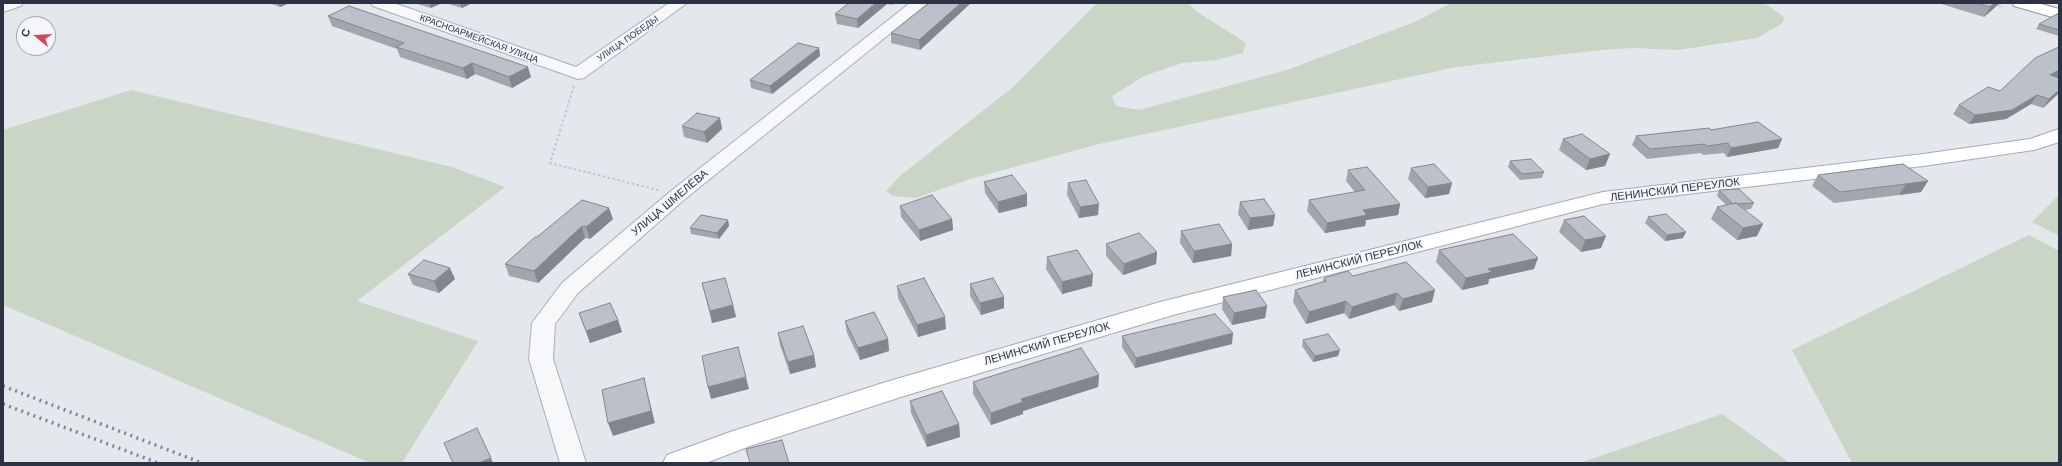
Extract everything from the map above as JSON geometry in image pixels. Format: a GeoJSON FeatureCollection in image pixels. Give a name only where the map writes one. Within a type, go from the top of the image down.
{"type":"FeatureCollection","features":[{"type":"Feature","properties":{"kind":"main road"},"geometry":{"type":"LineString","coordinates":[[2020,3],[2059,14]]}},
{"type":"Feature","properties":{"kind":"main road","name":"ЛЕНИНСКИЙ ПЕРЕУЛОК"},"geometry":{"type":"LineString","coordinates":[[677,463],[740,439],[894,389],[1168,308],[1604,198],[1923,160],[2034,144],[2059,135]]}},
{"type":"Feature","properties":{"kind":"street"},"geometry":{"type":"LineString","coordinates":[[3,7],[15,3]]}},
{"type":"Feature","properties":{"kind":"street","name":"КРАСНОАРМЕЙСКАЯ УЛИЦА"},"geometry":{"type":"LineString","coordinates":[[379,3],[578,74]]}},
{"type":"Feature","properties":{"kind":"street","name":"УЛИЦА ПОБЕДЫ"},"geometry":{"type":"LineString","coordinates":[[578,74],[679,3]]}},
{"type":"Feature","properties":{"kind":"street","name":"УЛИЦА ШМЕЛЁВА"},"geometry":{"type":"LineString","coordinates":[[573,463],[541,359],[544,323],[570,288],[678,195],[920,3]]}},
{"type":"Feature","properties":{"kind":"path"},"geometry":{"type":"LineString","coordinates":[[578,74],[550,163],[678,195]]}},
{"type":"Feature","properties":{"kind":"green space"},"geometry":{"type":"Polygon","coordinates":[[[1097,3],[1188,3],[1196,11],[1246,43],[1243,53],[1216,60],[1182,63],[1144,76],[1112,96],[1116,106],[1139,110],[1287,70],[1417,21],[1451,3],[1761,3],[1769,6],[1785,18],[1781,24],[1757,38],[1678,50],[1633,48],[1601,50],[1456,67],[1099,144],[970,179],[916,198],[893,196],[886,191],[901,175],[1012,88],[1097,3]]]}},
{"type":"Feature","properties":{"kind":"green space"},"geometry":{"type":"Polygon","coordinates":[[[131,90],[452,167],[505,187],[357,301],[478,341],[402,463],[370,463],[3,305],[3,130],[131,90]]]}},
{"type":"Feature","properties":{"kind":"green space"},"geometry":{"type":"Polygon","coordinates":[[[2059,195],[2059,236],[2032,222],[2059,195]]]}},
{"type":"Feature","properties":{"kind":"green space"},"geometry":{"type":"Polygon","coordinates":[[[2029,235],[2059,251],[2059,463],[1852,463],[1792,350],[2029,235]]]}},
{"type":"Feature","properties":{"kind":"green space"},"geometry":{"type":"Polygon","coordinates":[[[1722,414],[1790,463],[1580,463],[1722,414]]]}},
{"type":"Feature","properties":{"kind":"building"},"geometry":{"type":"Polygon","coordinates":[[[849,3],[876,3],[857,19],[835,14],[849,3]]]}},
{"type":"Feature","properties":{"kind":"building"},"geometry":{"type":"Polygon","coordinates":[[[929,3],[961,3],[919,40],[891,33],[929,3]]]}},
{"type":"Feature","properties":{"kind":"building"},"geometry":{"type":"Polygon","coordinates":[[[1976,3],[1994,3],[1990,7],[1976,3]]]}},
{"type":"Feature","properties":{"kind":"building"},"geometry":{"type":"Polygon","coordinates":[[[349,6],[528,67],[509,77],[472,63],[463,68],[396,47],[404,43],[328,16],[349,6]]]}},
{"type":"Feature","properties":{"kind":"building"},"geometry":{"type":"Polygon","coordinates":[[[2059,14],[2059,30],[2039,24],[2059,14]]]}},
{"type":"Feature","properties":{"kind":"building"},"geometry":{"type":"Polygon","coordinates":[[[798,43],[819,48],[770,86],[750,80],[798,43]]]}},
{"type":"Feature","properties":{"kind":"building"},"geometry":{"type":"Polygon","coordinates":[[[2059,47],[2059,70],[2050,75],[2059,78],[2059,90],[2049,99],[2037,95],[2012,110],[1975,115],[1959,105],[1988,87],[2000,91],[2035,58],[2059,47]]]}},
{"type":"Feature","properties":{"kind":"building"},"geometry":{"type":"Polygon","coordinates":[[[697,113],[720,118],[704,132],[682,126],[697,113]]]}},
{"type":"Feature","properties":{"kind":"building"},"geometry":{"type":"Polygon","coordinates":[[[1758,122],[1782,139],[1731,148],[1728,143],[1707,146],[1705,144],[1650,149],[1636,136],[1709,128],[1711,130],[1758,122]]]}},
{"type":"Feature","properties":{"kind":"building"},"geometry":{"type":"Polygon","coordinates":[[[1582,134],[1610,154],[1590,159],[1563,139],[1582,134]]]}},
{"type":"Feature","properties":{"kind":"building"},"geometry":{"type":"Polygon","coordinates":[[[1531,159],[1544,172],[1522,174],[1510,161],[1531,159]]]}},
{"type":"Feature","properties":{"kind":"building"},"geometry":{"type":"Polygon","coordinates":[[[1434,164],[1452,183],[1428,187],[1411,168],[1434,164]]]}},
{"type":"Feature","properties":{"kind":"building"},"geometry":{"type":"Polygon","coordinates":[[[1903,164],[1928,181],[1840,192],[1818,175],[1903,164]]]}},
{"type":"Feature","properties":{"kind":"building"},"geometry":{"type":"Polygon","coordinates":[[[1367,167],[1400,204],[1363,210],[1367,215],[1327,223],[1309,200],[1365,190],[1348,170],[1367,167]]]}},
{"type":"Feature","properties":{"kind":"building"},"geometry":{"type":"Polygon","coordinates":[[[1012,175],[1027,194],[998,202],[984,182],[1012,175]]]}},
{"type":"Feature","properties":{"kind":"building"},"geometry":{"type":"Polygon","coordinates":[[[1086,180],[1099,204],[1080,207],[1068,183],[1086,180]]]}},
{"type":"Feature","properties":{"kind":"building"},"geometry":{"type":"Polygon","coordinates":[[[1739,189],[1754,203],[1733,204],[1719,190],[1739,189]]]}},
{"type":"Feature","properties":{"kind":"building"},"geometry":{"type":"Polygon","coordinates":[[[932,195],[952,219],[919,230],[900,206],[932,195]]]}},
{"type":"Feature","properties":{"kind":"building"},"geometry":{"type":"Polygon","coordinates":[[[1264,199],[1275,215],[1250,218],[1240,202],[1264,199]]]}},
{"type":"Feature","properties":{"kind":"building"},"geometry":{"type":"Polygon","coordinates":[[[582,200],[609,208],[586,227],[582,226],[534,271],[505,264],[535,237],[537,237],[582,200]]]}},
{"type":"Feature","properties":{"kind":"building"},"geometry":{"type":"Polygon","coordinates":[[[1736,203],[1763,224],[1743,228],[1717,207],[1736,203]]]}},
{"type":"Feature","properties":{"kind":"building"},"geometry":{"type":"Polygon","coordinates":[[[1666,214],[1686,232],[1667,235],[1648,217],[1666,214]]]}},
{"type":"Feature","properties":{"kind":"building"},"geometry":{"type":"Polygon","coordinates":[[[701,215],[728,220],[717,233],[690,228],[701,215]]]}},
{"type":"Feature","properties":{"kind":"building"},"geometry":{"type":"Polygon","coordinates":[[[1584,216],[1606,236],[1585,240],[1564,220],[1584,216]]]}},
{"type":"Feature","properties":{"kind":"building"},"geometry":{"type":"Polygon","coordinates":[[[1219,224],[1232,244],[1194,251],[1181,231],[1219,224]]]}},
{"type":"Feature","properties":{"kind":"building"},"geometry":{"type":"Polygon","coordinates":[[[1139,233],[1157,252],[1124,264],[1106,244],[1139,233]]]}},
{"type":"Feature","properties":{"kind":"building"},"geometry":{"type":"Polygon","coordinates":[[[1513,234],[1538,258],[1488,269],[1492,272],[1466,278],[1439,250],[1513,234]]]}},
{"type":"Feature","properties":{"kind":"building"},"geometry":{"type":"Polygon","coordinates":[[[1077,250],[1093,274],[1062,282],[1047,257],[1077,250]]]}},
{"type":"Feature","properties":{"kind":"building"},"geometry":{"type":"Polygon","coordinates":[[[424,260],[450,268],[434,281],[408,274],[424,260]]]}},
{"type":"Feature","properties":{"kind":"building"},"geometry":{"type":"Polygon","coordinates":[[[1406,262],[1435,290],[1403,299],[1397,293],[1352,307],[1346,301],[1309,312],[1295,290],[1326,281],[1324,278],[1348,271],[1353,276],[1406,262]]]}},
{"type":"Feature","properties":{"kind":"building"},"geometry":{"type":"Polygon","coordinates":[[[725,278],[733,305],[710,311],[702,283],[725,278]]]}},
{"type":"Feature","properties":{"kind":"building"},"geometry":{"type":"Polygon","coordinates":[[[924,278],[945,317],[917,325],[897,286],[924,278]]]}},
{"type":"Feature","properties":{"kind":"building"},"geometry":{"type":"Polygon","coordinates":[[[993,278],[1004,297],[980,303],[970,284],[993,278]]]}},
{"type":"Feature","properties":{"kind":"building"},"geometry":{"type":"Polygon","coordinates":[[[1256,290],[1267,306],[1234,313],[1223,297],[1256,290]]]}},
{"type":"Feature","properties":{"kind":"building"},"geometry":{"type":"Polygon","coordinates":[[[610,303],[618,320],[586,331],[579,313],[610,303]]]}},
{"type":"Feature","properties":{"kind":"building"},"geometry":{"type":"Polygon","coordinates":[[[874,312],[888,339],[858,348],[845,321],[874,312]]]}},
{"type":"Feature","properties":{"kind":"building"},"geometry":{"type":"Polygon","coordinates":[[[1215,314],[1233,333],[1136,358],[1122,336],[1215,314]]]}},
{"type":"Feature","properties":{"kind":"building"},"geometry":{"type":"Polygon","coordinates":[[[803,326],[814,355],[788,362],[778,333],[803,326]]]}},
{"type":"Feature","properties":{"kind":"building"},"geometry":{"type":"Polygon","coordinates":[[[1328,334],[1340,350],[1315,356],[1303,340],[1328,334]]]}},
{"type":"Feature","properties":{"kind":"building"},"geometry":{"type":"Polygon","coordinates":[[[738,347],[746,377],[708,387],[702,356],[738,347]]]}},
{"type":"Feature","properties":{"kind":"building"},"geometry":{"type":"Polygon","coordinates":[[[1081,348],[1099,375],[1021,399],[1023,402],[991,413],[973,382],[1081,348]]]}},
{"type":"Feature","properties":{"kind":"building"},"geometry":{"type":"Polygon","coordinates":[[[644,378],[651,411],[608,423],[602,390],[644,378]]]}},
{"type":"Feature","properties":{"kind":"building"},"geometry":{"type":"Polygon","coordinates":[[[942,391],[959,424],[926,435],[910,401],[942,391]]]}},
{"type":"Feature","properties":{"kind":"building"},"geometry":{"type":"Polygon","coordinates":[[[477,428],[491,458],[479,463],[453,463],[444,443],[477,428]]]}},
{"type":"Feature","properties":{"kind":"building"},"geometry":{"type":"Polygon","coordinates":[[[782,440],[789,463],[750,463],[746,449],[782,440]]]}},
{"type":"Feature","properties":{"kind":"railway"},"geometry":{"type":"LineString","coordinates":[[3,386],[202,463]]}},
{"type":"Feature","properties":{"kind":"railway"},"geometry":{"type":"LineString","coordinates":[[3,404],[158,463]]}}]}
